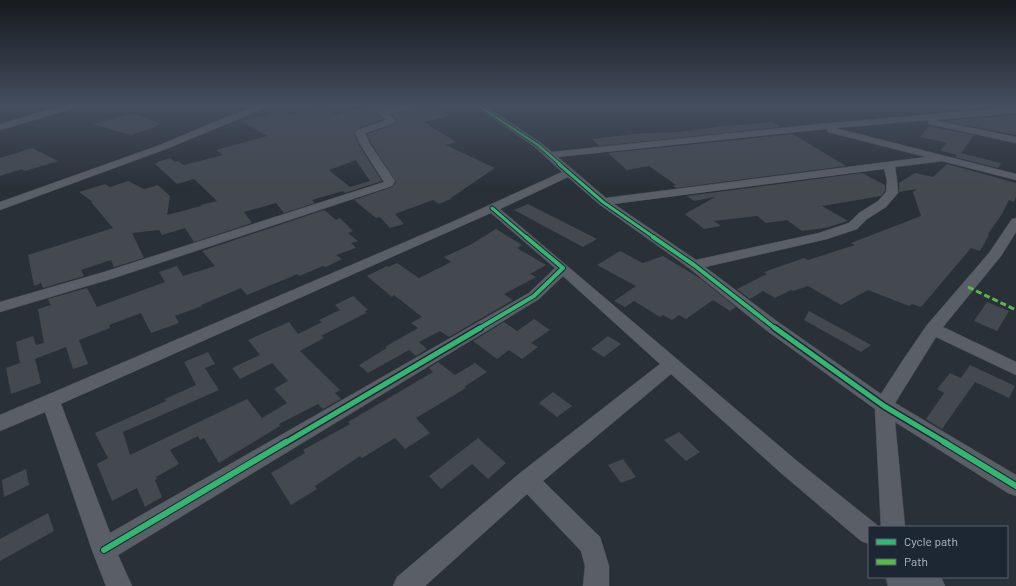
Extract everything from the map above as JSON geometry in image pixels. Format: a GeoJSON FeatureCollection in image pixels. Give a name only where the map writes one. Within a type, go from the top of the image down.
{"type":"FeatureCollection","features":[{"type":"Feature","properties":{"kind":"street"},"geometry":{"type":"LineString","coordinates":[[0,206],[163,147],[195,133]]}},
{"type":"Feature","properties":{"kind":"street"},"geometry":{"type":"LineString","coordinates":[[0,307],[109,275],[388,184],[390,182],[364,144],[360,133]]}},
{"type":"Feature","properties":{"kind":"street"},"geometry":{"type":"LineString","coordinates":[[523,133],[603,202],[694,265],[772,326],[884,406],[1016,486]]}},
{"type":"Feature","properties":{"kind":"street"},"geometry":{"type":"LineString","coordinates":[[548,155],[758,133]]}},
{"type":"Feature","properties":{"kind":"street"},"geometry":{"type":"LineString","coordinates":[[844,133],[1016,177]]}},
{"type":"Feature","properties":{"kind":"street"},"geometry":{"type":"LineString","coordinates":[[985,133],[1016,140]]}},
{"type":"Feature","properties":{"kind":"street"},"geometry":{"type":"LineString","coordinates":[[603,202],[943,158]]}},
{"type":"Feature","properties":{"kind":"street"},"geometry":{"type":"LineString","coordinates":[[694,265],[822,236],[853,226],[863,216],[882,204],[892,192],[890,166]]}},
{"type":"Feature","properties":{"kind":"street"},"geometry":{"type":"LineString","coordinates":[[0,423],[51,402],[569,173]]}},
{"type":"Feature","properties":{"kind":"street"},"geometry":{"type":"LineString","coordinates":[[492,208],[563,268],[789,467],[868,532]]}},
{"type":"Feature","properties":{"kind":"street"},"geometry":{"type":"LineString","coordinates":[[893,526],[884,406],[911,360],[933,329],[994,256],[1016,222]]}},
{"type":"Feature","properties":{"kind":"street"},"geometry":{"type":"LineString","coordinates":[[104,550],[534,296],[563,268]]}},
{"type":"Feature","properties":{"kind":"street"},"geometry":{"type":"LineString","coordinates":[[933,329],[1016,369]]}},
{"type":"Feature","properties":{"kind":"street"},"geometry":{"type":"LineString","coordinates":[[406,586],[528,480],[671,364]]}},
{"type":"Feature","properties":{"kind":"street"},"geometry":{"type":"LineString","coordinates":[[51,402],[104,550],[119,586]]}},
{"type":"Feature","properties":{"kind":"street"},"geometry":{"type":"LineString","coordinates":[[528,480],[591,545],[597,566],[596,586]]}},
{"type":"Feature","properties":{"kind":"street"},"geometry":{"type":"LineString","coordinates":[[922,578],[932,586]]}},
{"type":"Feature","properties":{"kind":"building"},"geometry":{"type":"Polygon","coordinates":[[[263,133],[355,133],[359,145],[382,181],[345,193],[343,191],[312,200],[315,203],[284,213],[276,203],[244,212],[252,223],[194,242],[185,228],[162,235],[159,230],[132,233],[144,258],[114,267],[111,260],[81,270],[84,276],[43,288],[41,283],[34,286],[28,255],[113,228],[91,202],[93,202],[79,192],[105,184],[110,187],[128,181],[144,189],[158,185],[170,196],[167,215],[201,206],[217,201],[194,179],[177,184],[155,164],[170,158],[175,162],[178,161],[184,165],[223,155],[216,150],[267,136],[263,133]],[[356,160],[329,170],[350,187],[370,181],[356,160]]]}},
{"type":"Feature","properties":{"kind":"building"},"geometry":{"type":"Polygon","coordinates":[[[442,133],[456,142],[446,145],[495,168],[451,199],[439,204],[433,200],[395,214],[404,224],[390,228],[380,217],[376,218],[354,200],[392,187],[396,182],[371,143],[367,134],[442,133]]]}},
{"type":"Feature","properties":{"kind":"building"},"geometry":{"type":"Polygon","coordinates":[[[720,133],[599,146],[592,139],[635,134],[720,133]]]}},
{"type":"Feature","properties":{"kind":"building"},"geometry":{"type":"Polygon","coordinates":[[[923,133],[966,133],[974,135],[961,153],[1001,163],[998,168],[955,157],[957,155],[940,150],[947,143],[920,137],[923,133]]]}},
{"type":"Feature","properties":{"kind":"building"},"geometry":{"type":"Polygon","coordinates":[[[793,134],[846,166],[676,188],[673,185],[676,185],[649,166],[627,170],[608,153],[793,134]]]}},
{"type":"Feature","properties":{"kind":"building"},"geometry":{"type":"Polygon","coordinates":[[[32,148],[58,161],[25,171],[22,169],[0,176],[0,158],[32,148]]]}},
{"type":"Feature","properties":{"kind":"building"},"geometry":{"type":"Polygon","coordinates":[[[947,164],[1016,183],[1016,196],[1014,202],[1009,200],[1002,214],[988,234],[989,235],[980,251],[971,248],[921,307],[912,304],[909,306],[868,290],[841,305],[808,286],[793,291],[791,290],[775,298],[763,291],[750,299],[737,289],[767,274],[764,272],[804,258],[808,260],[855,245],[851,243],[921,216],[913,192],[917,189],[899,192],[899,183],[915,173],[933,177],[947,164]]]}},
{"type":"Feature","properties":{"kind":"building"},"geometry":{"type":"Polygon","coordinates":[[[862,173],[885,185],[885,191],[881,196],[822,206],[848,221],[825,228],[802,231],[787,220],[766,223],[757,216],[714,221],[721,226],[704,229],[685,214],[715,197],[694,201],[687,196],[862,173]]]}},
{"type":"Feature","properties":{"kind":"building"},"geometry":{"type":"Polygon","coordinates":[[[528,204],[597,239],[583,247],[514,210],[528,204]]]}},
{"type":"Feature","properties":{"kind":"building"},"geometry":{"type":"Polygon","coordinates":[[[324,210],[336,220],[340,218],[353,231],[348,233],[358,241],[351,243],[356,248],[336,255],[342,259],[326,267],[323,266],[299,276],[298,274],[247,295],[241,288],[201,305],[202,306],[175,316],[179,323],[151,333],[141,313],[109,325],[110,328],[79,340],[88,364],[73,369],[66,347],[35,359],[41,383],[11,394],[6,368],[20,363],[16,342],[33,336],[36,345],[44,343],[38,309],[51,305],[48,299],[87,288],[97,307],[165,282],[159,272],[177,266],[183,276],[215,266],[202,251],[324,210]]]}},
{"type":"Feature","properties":{"kind":"building"},"geometry":{"type":"Polygon","coordinates":[[[496,229],[522,245],[517,248],[546,265],[530,274],[536,277],[504,294],[513,300],[449,337],[440,331],[419,342],[427,349],[416,356],[409,350],[368,373],[359,365],[387,348],[385,347],[418,328],[411,323],[422,317],[394,295],[392,297],[367,276],[387,266],[388,267],[397,263],[419,278],[451,262],[444,257],[470,245],[496,229]]]}},
{"type":"Feature","properties":{"kind":"building"},"geometry":{"type":"Polygon","coordinates":[[[620,251],[643,263],[663,256],[701,279],[736,307],[730,311],[713,300],[686,319],[679,315],[672,320],[663,315],[660,317],[634,301],[625,307],[614,301],[636,286],[597,265],[620,251]]]}},
{"type":"Feature","properties":{"kind":"building"},"geometry":{"type":"Polygon","coordinates":[[[353,296],[368,310],[365,311],[366,313],[321,336],[324,338],[300,351],[340,390],[335,393],[341,399],[323,409],[318,404],[279,424],[280,426],[219,463],[204,438],[200,440],[198,436],[170,450],[179,464],[156,477],[157,479],[155,480],[162,497],[145,507],[137,488],[112,501],[97,464],[108,458],[95,433],[166,401],[165,399],[196,385],[184,362],[208,352],[215,364],[205,368],[219,390],[123,432],[130,455],[247,399],[262,418],[287,403],[274,389],[288,381],[272,363],[240,379],[232,368],[260,355],[248,340],[289,322],[298,334],[322,322],[319,320],[340,310],[335,305],[353,296]]]}},
{"type":"Feature","properties":{"kind":"building"},"geometry":{"type":"Polygon","coordinates":[[[987,302],[1009,311],[997,331],[974,321],[987,302]]]}},
{"type":"Feature","properties":{"kind":"building"},"geometry":{"type":"Polygon","coordinates":[[[809,311],[871,345],[861,352],[804,320],[809,311]]]}},
{"type":"Feature","properties":{"kind":"building"},"geometry":{"type":"Polygon","coordinates":[[[534,319],[550,330],[531,343],[538,347],[522,359],[509,350],[497,359],[473,341],[504,322],[517,331],[534,319]]]}},
{"type":"Feature","properties":{"kind":"building"},"geometry":{"type":"Polygon","coordinates":[[[608,336],[621,344],[604,357],[591,349],[608,336]]]}},
{"type":"Feature","properties":{"kind":"building"},"geometry":{"type":"Polygon","coordinates":[[[438,362],[455,375],[475,363],[487,372],[464,387],[466,388],[416,418],[430,433],[405,449],[395,438],[362,458],[360,456],[315,486],[317,489],[291,505],[271,473],[305,453],[303,450],[350,424],[348,422],[433,372],[429,368],[438,362]]]}},
{"type":"Feature","properties":{"kind":"building"},"geometry":{"type":"Polygon","coordinates":[[[970,365],[1015,386],[1009,398],[975,382],[942,429],[926,419],[944,393],[937,389],[950,373],[961,378],[970,365]]]}},
{"type":"Feature","properties":{"kind":"building"},"geometry":{"type":"Polygon","coordinates":[[[553,392],[572,406],[557,417],[539,403],[553,392]]]}},
{"type":"Feature","properties":{"kind":"building"},"geometry":{"type":"Polygon","coordinates":[[[679,432],[700,452],[686,461],[664,440],[679,432]]]}},
{"type":"Feature","properties":{"kind":"building"},"geometry":{"type":"Polygon","coordinates":[[[478,438],[506,463],[488,479],[472,464],[441,489],[429,476],[478,438]]]}},
{"type":"Feature","properties":{"kind":"building"},"geometry":{"type":"Polygon","coordinates":[[[623,459],[636,477],[621,483],[608,465],[623,459]]]}},
{"type":"Feature","properties":{"kind":"building"},"geometry":{"type":"Polygon","coordinates":[[[26,469],[29,485],[4,497],[2,480],[26,469]]]}},
{"type":"Feature","properties":{"kind":"building"},"geometry":{"type":"Polygon","coordinates":[[[48,513],[54,531],[0,561],[0,539],[48,513]]]}},
{"type":"Feature","properties":{"kind":"marked path"},"geometry":{"type":"LineString","coordinates":[[968,287],[1016,310]]}},
{"type":"Feature","properties":{"kind":"cycle path"},"geometry":{"type":"LineString","coordinates":[[520,133],[538,145],[603,202],[694,265],[772,326],[884,406],[1016,486]]}},
{"type":"Feature","properties":{"kind":"cycle path"},"geometry":{"type":"LineString","coordinates":[[104,550],[534,296],[563,268],[492,208]]}}]}
